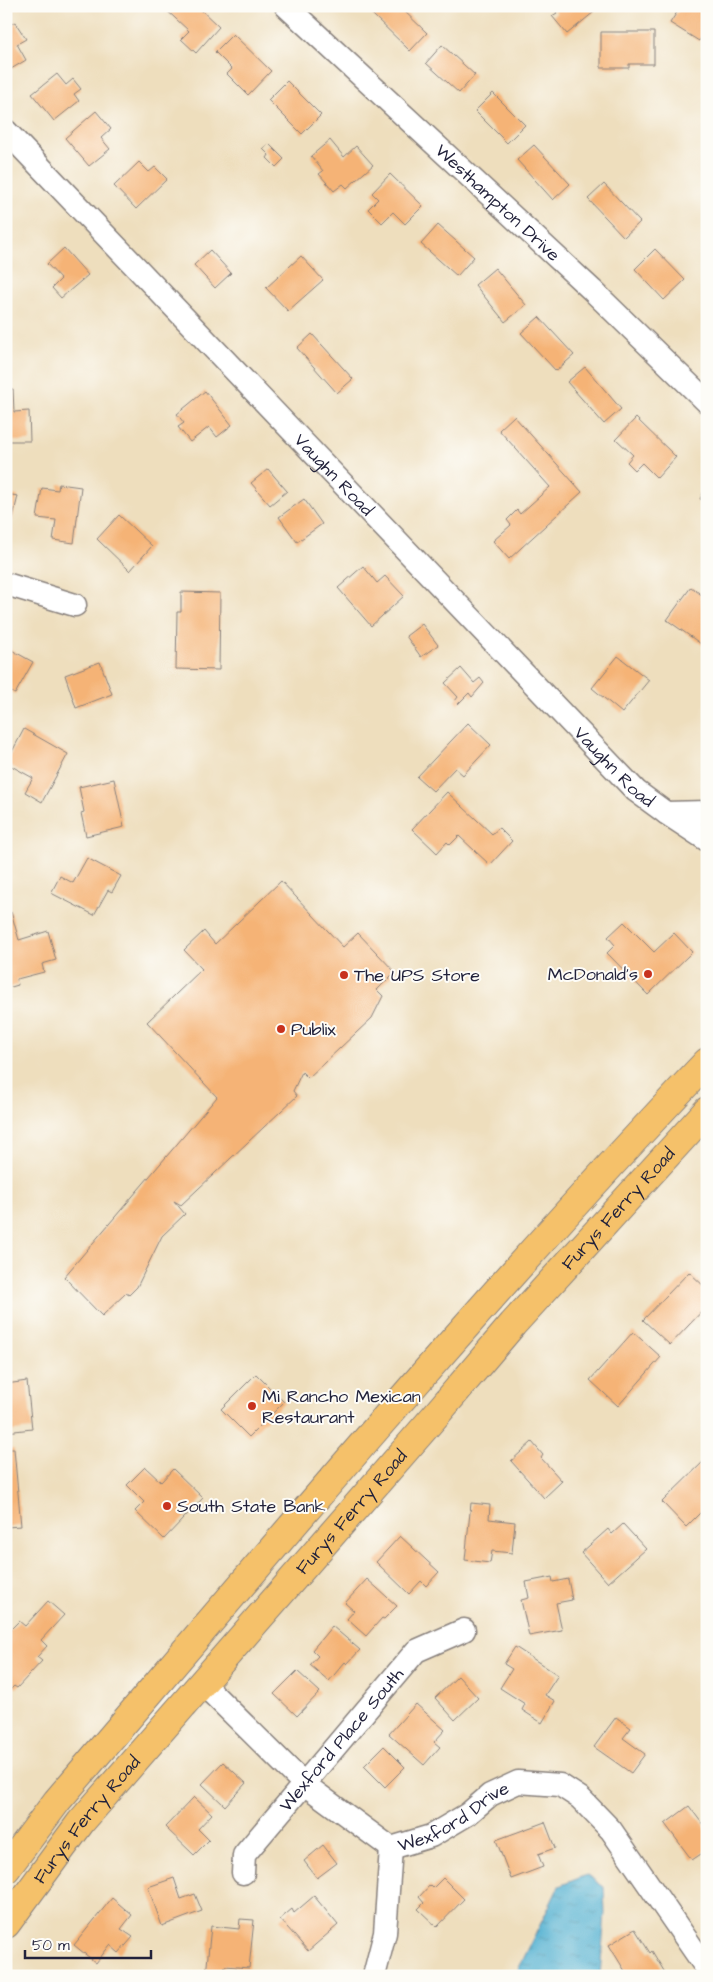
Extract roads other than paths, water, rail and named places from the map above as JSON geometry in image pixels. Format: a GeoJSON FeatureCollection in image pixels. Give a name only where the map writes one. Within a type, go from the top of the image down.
{"type":"FeatureCollection","features":[{"type":"Feature","properties":{"kind":"main road","name":"Furys Ferry Road"},"geometry":{"type":"LineString","coordinates":[[6,1869],[57,1801],[406,1394],[645,1127],[707,1062]]}},
{"type":"Feature","properties":{"kind":"main road","name":"Furys Ferry Road"},"geometry":{"type":"LineString","coordinates":[[6,1924],[81,1822],[436,1416],[513,1324],[707,1111]]}},
{"type":"Feature","properties":{"kind":"street","name":"Westhampton Drive"},"geometry":{"type":"LineString","coordinates":[[286,6],[592,290],[707,402]]}},
{"type":"Feature","properties":{"kind":"street","name":"Vaughn Road"},"geometry":{"type":"LineString","coordinates":[[6,131],[636,791],[707,840]]}},
{"type":"Feature","properties":{"kind":"street"},"geometry":{"type":"LineString","coordinates":[[6,584],[75,605]]}},
{"type":"Feature","properties":{"kind":"street","name":"Vaughn Road"},"geometry":{"type":"LineString","coordinates":[[666,813],[707,812]]}},
{"type":"Feature","properties":{"kind":"street","name":"Wexford Place South"},"geometry":{"type":"LineString","coordinates":[[242,1872],[244,1855],[416,1651],[464,1630]]}},
{"type":"Feature","properties":{"kind":"street","name":"Wexford Drive"},"geometry":{"type":"LineString","coordinates":[[202,1684],[304,1784],[391,1848],[431,1836],[468,1814],[490,1795],[518,1782],[560,1785],[580,1798],[611,1830],[707,1969]]}},
{"type":"Feature","properties":{"kind":"street"},"geometry":{"type":"LineString","coordinates":[[374,1976],[386,1933],[391,1848]]}},
{"type":"Feature","properties":{"kind":"water"},"geometry":{"type":"Polygon","coordinates":[[[587,1875],[604,1887],[605,1913],[600,1976],[515,1976],[559,1886],[587,1875]]]}},
{"type":"Feature","properties":{"kind":"place","name":"McDonald's"},"geometry":{"type":"Point","coordinates":[648,974]}},
{"type":"Feature","properties":{"kind":"place","name":"The UPS Store"},"geometry":{"type":"Point","coordinates":[344,975]}},
{"type":"Feature","properties":{"kind":"place","name":"Publix"},"geometry":{"type":"Point","coordinates":[281,1029]}},
{"type":"Feature","properties":{"kind":"place","name":"Mi Rancho Mexican Restaurant"},"geometry":{"type":"Point","coordinates":[252,1406]}},
{"type":"Feature","properties":{"kind":"place","name":"South State Bank"},"geometry":{"type":"Point","coordinates":[167,1506]}}]}
